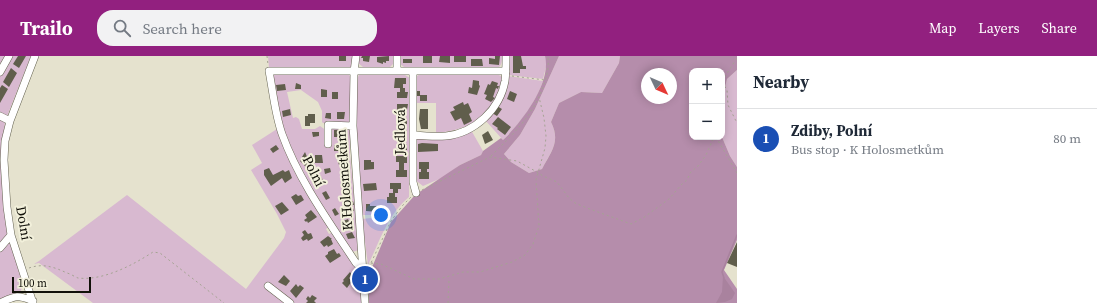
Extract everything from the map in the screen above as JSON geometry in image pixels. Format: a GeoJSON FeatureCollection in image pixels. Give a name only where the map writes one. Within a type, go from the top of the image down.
{"type":"FeatureCollection","features":[{"type":"Feature","properties":{"kind":"street"},"geometry":{"type":"LineString","coordinates":[[0,72],[9,56]]}},
{"type":"Feature","properties":{"kind":"street","name":"Dolní"},"geometry":{"type":"LineString","coordinates":[[33,302],[11,235],[7,207],[4,160],[5,141],[10,121],[35,56]]}},
{"type":"Feature","properties":{"kind":"street","name":"K Holosmetkům"},"geometry":{"type":"LineString","coordinates":[[356,56],[354,72],[353,126],[365,303]]}},
{"type":"Feature","properties":{"kind":"street"},"geometry":{"type":"LineString","coordinates":[[397,56],[397,70]]}},
{"type":"Feature","properties":{"kind":"street"},"geometry":{"type":"LineString","coordinates":[[413,135],[448,136],[472,127],[487,115],[501,95],[506,73],[506,56]]}},
{"type":"Feature","properties":{"kind":"street"},"geometry":{"type":"LineString","coordinates":[[269,71],[354,72],[397,70],[506,73]]}},
{"type":"Feature","properties":{"kind":"street","name":"Polní"},"geometry":{"type":"LineString","coordinates":[[269,71],[282,134],[299,173],[314,199],[356,263],[363,270]]}},
{"type":"Feature","properties":{"kind":"street","name":"Jedlová"},"geometry":{"type":"LineString","coordinates":[[413,71],[413,182],[416,193]]}},
{"type":"Feature","properties":{"kind":"street"},"geometry":{"type":"LineString","coordinates":[[0,116],[10,121]]}},
{"type":"Feature","properties":{"kind":"street"},"geometry":{"type":"LineString","coordinates":[[328,144],[328,125],[353,126]]}},
{"type":"Feature","properties":{"kind":"street"},"geometry":{"type":"LineString","coordinates":[[0,248],[11,235]]}},
{"type":"Feature","properties":{"kind":"street"},"geometry":{"type":"LineString","coordinates":[[20,296],[27,285]]}},
{"type":"Feature","properties":{"kind":"street"},"geometry":{"type":"LineString","coordinates":[[268,286],[290,303]]}},
{"type":"Feature","properties":{"kind":"street"},"geometry":{"type":"LineString","coordinates":[[0,303],[12,297],[20,296],[33,302]]}},
{"type":"Feature","properties":{"kind":"path"},"geometry":{"type":"LineString","coordinates":[[267,56],[269,71]]}},
{"type":"Feature","properties":{"kind":"path"},"geometry":{"type":"LineString","coordinates":[[363,270],[368,268],[372,263],[391,221],[403,205],[416,193],[490,157],[519,129],[534,109],[539,97],[545,80],[548,56]]}},
{"type":"Feature","properties":{"kind":"path"},"geometry":{"type":"LineString","coordinates":[[725,77],[737,58]]}},
{"type":"Feature","properties":{"kind":"path"},"geometry":{"type":"LineString","coordinates":[[506,73],[545,80]]}},
{"type":"Feature","properties":{"kind":"path"},"geometry":{"type":"LineString","coordinates":[[725,87],[727,90],[728,105],[737,122]]}},
{"type":"Feature","properties":{"kind":"path"},"geometry":{"type":"LineString","coordinates":[[372,263],[381,264],[414,279],[438,279],[463,272],[480,272],[512,262],[525,255],[534,244],[539,226],[536,180],[537,172],[545,148],[546,136],[544,118],[539,97]]}},
{"type":"Feature","properties":{"kind":"path"},"geometry":{"type":"LineString","coordinates":[[490,157],[517,161],[557,182],[569,198],[575,203],[631,224],[643,218],[669,199],[687,180],[690,173],[698,166],[713,140]]}},
{"type":"Feature","properties":{"kind":"path"},"geometry":{"type":"LineString","coordinates":[[717,140],[737,172]]}},
{"type":"Feature","properties":{"kind":"path"},"geometry":{"type":"LineString","coordinates":[[22,270],[37,265],[54,266],[78,278],[100,277],[133,264],[153,252],[160,253],[224,303]]}},
{"type":"Feature","properties":{"kind":"path"},"geometry":{"type":"LineString","coordinates":[[448,303],[449,276]]}},
{"type":"Feature","properties":{"kind":"shaded area"},"geometry":{"type":"Polygon","coordinates":[[[0,56],[31,56],[6,119],[0,116],[0,56]]]}},
{"type":"Feature","properties":{"kind":"shaded area"},"geometry":{"type":"Polygon","coordinates":[[[268,56],[353,56],[351,70],[269,68],[268,56]]]}},
{"type":"Feature","properties":{"kind":"shaded area"},"geometry":{"type":"Polygon","coordinates":[[[358,56],[393,56],[393,64],[390,67],[363,67],[358,63],[358,56]]]}},
{"type":"Feature","properties":{"kind":"shaded area"},"geometry":{"type":"Polygon","coordinates":[[[400,56],[502,56],[502,62],[500,66],[495,69],[404,67],[400,64],[400,56]]]}},
{"type":"Feature","properties":{"kind":"shaded area"},"geometry":{"type":"Polygon","coordinates":[[[508,56],[545,56],[547,63],[543,79],[508,75],[508,56]]]}},
{"type":"Feature","properties":{"kind":"shaded area"},"geometry":{"type":"Polygon","coordinates":[[[545,56],[559,56],[535,109],[520,135],[504,154],[511,162],[529,173],[542,169],[554,147],[555,135],[551,122],[559,103],[581,92],[602,93],[619,63],[620,56],[737,56],[737,70],[727,79],[725,87],[725,68],[689,68],[689,140],[723,140],[730,156],[737,167],[737,240],[724,270],[737,289],[737,303],[369,303],[368,277],[391,222],[415,195],[460,165],[481,155],[483,151],[501,138],[503,140],[526,113],[540,90],[546,67],[545,56]]]}},
{"type":"Feature","properties":{"kind":"shaded area"},"geometry":{"type":"Polygon","coordinates":[[[559,56],[620,56],[619,63],[602,93],[581,92],[559,103],[551,122],[555,135],[554,146],[542,169],[529,173],[511,162],[504,154],[520,135],[535,109],[559,56]]]}},
{"type":"Feature","properties":{"kind":"shaded area"},"geometry":{"type":"Polygon","coordinates":[[[737,70],[737,167],[730,156],[723,140],[725,140],[725,87],[727,79],[737,70]]]}},
{"type":"Feature","properties":{"kind":"shaded area"},"geometry":{"type":"Polygon","coordinates":[[[273,72],[350,76],[350,121],[348,123],[323,123],[322,111],[318,102],[301,90],[287,92],[293,118],[296,117],[299,119],[302,129],[315,129],[320,126],[327,131],[330,128],[350,127],[350,155],[359,250],[352,252],[313,192],[301,170],[282,128],[273,72]]]}},
{"type":"Feature","properties":{"kind":"shaded area"},"geometry":{"type":"Polygon","coordinates":[[[420,74],[499,75],[502,77],[503,81],[493,105],[482,117],[475,122],[460,128],[436,133],[436,103],[415,103],[416,77],[420,74]]]}},
{"type":"Feature","properties":{"kind":"shaded area"},"geometry":{"type":"Polygon","coordinates":[[[359,75],[405,75],[410,78],[409,197],[395,211],[368,265],[362,219],[380,217],[379,215],[362,215],[357,142],[356,99],[359,75]]]}},
{"type":"Feature","properties":{"kind":"shaded area"},"geometry":{"type":"Polygon","coordinates":[[[508,76],[543,81],[536,98],[526,113],[503,140],[485,120],[508,76]]]}},
{"type":"Feature","properties":{"kind":"shaded area"},"geometry":{"type":"Polygon","coordinates":[[[0,119],[5,122],[3,143],[12,249],[23,285],[20,293],[0,299],[0,119]]]}},
{"type":"Feature","properties":{"kind":"shaded area"},"geometry":{"type":"Polygon","coordinates":[[[277,129],[284,148],[330,226],[326,229],[329,234],[333,232],[360,272],[363,303],[93,303],[39,263],[34,264],[127,195],[246,289],[284,238],[286,232],[251,170],[262,163],[252,145],[277,129]]]}},
{"type":"Feature","properties":{"kind":"shaded area"},"geometry":{"type":"Polygon","coordinates":[[[471,130],[483,151],[481,155],[460,165],[444,177],[423,186],[414,179],[415,142],[417,139],[471,130]]]}},
{"type":"Feature","properties":{"kind":"shaded area"},"geometry":{"type":"Polygon","coordinates":[[[723,276],[735,293],[732,299],[725,302],[716,303],[722,292],[723,276]]]}},
{"type":"Feature","properties":{"kind":"building"},"geometry":{"type":"Polygon","coordinates":[[[18,56],[26,56],[19,68],[13,64],[18,56]]]}},
{"type":"Feature","properties":{"kind":"building"},"geometry":{"type":"Polygon","coordinates":[[[339,56],[346,56],[346,61],[339,61],[339,56]]]}},
{"type":"Feature","properties":{"kind":"building"},"geometry":{"type":"Polygon","coordinates":[[[362,56],[370,56],[369,62],[363,61],[363,58],[361,58],[362,56]]]}},
{"type":"Feature","properties":{"kind":"building"},"geometry":{"type":"Polygon","coordinates":[[[389,56],[389,61],[386,61],[386,63],[383,62],[383,64],[377,62],[377,57],[389,56]]]}},
{"type":"Feature","properties":{"kind":"building"},"geometry":{"type":"Polygon","coordinates":[[[423,56],[432,56],[432,63],[423,63],[423,56]]]}},
{"type":"Feature","properties":{"kind":"building"},"geometry":{"type":"Polygon","coordinates":[[[440,56],[450,56],[450,63],[439,62],[440,56]]]}},
{"type":"Feature","properties":{"kind":"building"},"geometry":{"type":"Polygon","coordinates":[[[454,56],[466,56],[466,62],[454,62],[454,56]]]}},
{"type":"Feature","properties":{"kind":"building"},"geometry":{"type":"Polygon","coordinates":[[[495,56],[500,56],[499,65],[489,64],[489,58],[495,59],[495,56]]]}},
{"type":"Feature","properties":{"kind":"building"},"geometry":{"type":"Polygon","coordinates":[[[513,56],[521,56],[523,66],[526,66],[526,69],[520,69],[520,73],[513,73],[513,56]]]}},
{"type":"Feature","properties":{"kind":"building"},"geometry":{"type":"Polygon","coordinates":[[[403,59],[412,59],[412,63],[403,63],[403,59]]]}},
{"type":"Feature","properties":{"kind":"building"},"geometry":{"type":"Polygon","coordinates":[[[471,59],[482,59],[483,66],[471,66],[471,59]]]}},
{"type":"Feature","properties":{"kind":"building"},"geometry":{"type":"Polygon","coordinates":[[[11,68],[17,73],[9,87],[3,82],[11,68]]]}},
{"type":"Feature","properties":{"kind":"building"},"geometry":{"type":"Polygon","coordinates":[[[395,78],[406,78],[406,84],[403,84],[403,88],[405,88],[405,92],[408,92],[407,98],[397,98],[397,92],[400,92],[400,88],[394,88],[395,78]]]}},
{"type":"Feature","properties":{"kind":"building"},"geometry":{"type":"Polygon","coordinates":[[[473,80],[479,81],[480,86],[477,95],[468,93],[469,87],[472,88],[473,80]]]}},
{"type":"Feature","properties":{"kind":"building"},"geometry":{"type":"Polygon","coordinates":[[[492,81],[498,83],[497,86],[499,86],[498,89],[496,88],[493,97],[495,98],[491,102],[485,99],[487,95],[484,94],[488,84],[490,85],[492,81]]]}},
{"type":"Feature","properties":{"kind":"building"},"geometry":{"type":"Polygon","coordinates":[[[296,83],[301,85],[301,89],[295,89],[296,83]]]}},
{"type":"Feature","properties":{"kind":"building"},"geometry":{"type":"Polygon","coordinates":[[[285,84],[286,90],[277,91],[276,85],[285,84]]]}},
{"type":"Feature","properties":{"kind":"building"},"geometry":{"type":"Polygon","coordinates":[[[2,85],[8,89],[0,103],[0,88],[2,85]]]}},
{"type":"Feature","properties":{"kind":"building"},"geometry":{"type":"Polygon","coordinates":[[[321,89],[327,90],[327,97],[321,97],[321,89]]]}},
{"type":"Feature","properties":{"kind":"building"},"geometry":{"type":"Polygon","coordinates":[[[417,91],[420,91],[420,95],[427,95],[427,101],[420,101],[420,96],[416,96],[417,91]]]}},
{"type":"Feature","properties":{"kind":"building"},"geometry":{"type":"Polygon","coordinates":[[[510,91],[517,94],[514,102],[507,99],[510,91]]]}},
{"type":"Feature","properties":{"kind":"building"},"geometry":{"type":"Polygon","coordinates":[[[332,92],[338,92],[338,99],[332,99],[332,92]]]}},
{"type":"Feature","properties":{"kind":"building"},"geometry":{"type":"Polygon","coordinates":[[[463,102],[464,105],[468,103],[472,112],[469,114],[472,121],[464,125],[461,118],[455,121],[450,112],[455,110],[453,107],[463,102]]]}},
{"type":"Feature","properties":{"kind":"building"},"geometry":{"type":"Polygon","coordinates":[[[397,104],[408,104],[407,110],[405,110],[407,124],[397,124],[399,110],[397,110],[397,104]]]}},
{"type":"Feature","properties":{"kind":"building"},"geometry":{"type":"Polygon","coordinates":[[[497,106],[502,109],[497,116],[492,113],[497,106]]]}},
{"type":"Feature","properties":{"kind":"building"},"geometry":{"type":"Polygon","coordinates":[[[290,109],[291,115],[283,117],[282,111],[290,109]]]}},
{"type":"Feature","properties":{"kind":"building"},"geometry":{"type":"Polygon","coordinates":[[[420,109],[428,109],[428,129],[421,129],[419,119],[420,109]]]}},
{"type":"Feature","properties":{"kind":"building"},"geometry":{"type":"Polygon","coordinates":[[[337,112],[345,112],[344,119],[337,119],[337,112]]]}},
{"type":"Feature","properties":{"kind":"building"},"geometry":{"type":"Polygon","coordinates":[[[326,113],[331,113],[331,119],[325,118],[326,113]]]}},
{"type":"Feature","properties":{"kind":"building"},"geometry":{"type":"Polygon","coordinates":[[[308,114],[315,114],[315,123],[310,123],[310,126],[305,126],[305,116],[308,116],[308,114]]]}},
{"type":"Feature","properties":{"kind":"building"},"geometry":{"type":"Polygon","coordinates":[[[498,117],[511,127],[505,135],[492,124],[498,117]]]}},
{"type":"Feature","properties":{"kind":"building"},"geometry":{"type":"Polygon","coordinates":[[[334,130],[342,130],[342,137],[334,137],[334,130]]]}},
{"type":"Feature","properties":{"kind":"building"},"geometry":{"type":"Polygon","coordinates":[[[397,130],[407,130],[407,136],[405,136],[404,144],[407,144],[407,150],[397,150],[399,136],[397,136],[397,130]]]}},
{"type":"Feature","properties":{"kind":"building"},"geometry":{"type":"Polygon","coordinates":[[[488,131],[493,140],[485,144],[482,135],[488,131]]]}},
{"type":"Feature","properties":{"kind":"building"},"geometry":{"type":"Polygon","coordinates":[[[312,132],[319,132],[319,136],[313,137],[312,132]]]}},
{"type":"Feature","properties":{"kind":"building"},"geometry":{"type":"Polygon","coordinates":[[[418,144],[438,144],[438,151],[418,152],[418,144]]]}},
{"type":"Feature","properties":{"kind":"building"},"geometry":{"type":"Polygon","coordinates":[[[276,145],[279,149],[273,153],[270,149],[276,145]]]}},
{"type":"Feature","properties":{"kind":"building"},"geometry":{"type":"Polygon","coordinates":[[[334,145],[339,145],[339,151],[334,151],[334,145]]]}},
{"type":"Feature","properties":{"kind":"building"},"geometry":{"type":"Polygon","coordinates":[[[305,152],[311,166],[307,168],[300,161],[305,152]]]}},
{"type":"Feature","properties":{"kind":"building"},"geometry":{"type":"Polygon","coordinates":[[[315,155],[322,155],[323,163],[315,163],[315,155]]]}},
{"type":"Feature","properties":{"kind":"building"},"geometry":{"type":"Polygon","coordinates":[[[396,156],[407,156],[407,163],[404,163],[404,170],[407,170],[407,177],[396,177],[396,170],[399,170],[399,162],[396,162],[396,156]]]}},
{"type":"Feature","properties":{"kind":"building"},"geometry":{"type":"Polygon","coordinates":[[[337,158],[343,159],[344,165],[339,165],[337,158]]]}},
{"type":"Feature","properties":{"kind":"building"},"geometry":{"type":"Polygon","coordinates":[[[364,160],[371,160],[371,162],[374,162],[374,169],[364,170],[364,160]]]}},
{"type":"Feature","properties":{"kind":"building"},"geometry":{"type":"Polygon","coordinates":[[[419,162],[429,162],[429,169],[427,169],[427,172],[429,172],[429,179],[419,179],[419,172],[421,172],[421,169],[419,169],[419,162]]]}},
{"type":"Feature","properties":{"kind":"building"},"geometry":{"type":"Polygon","coordinates":[[[269,168],[273,175],[283,170],[285,172],[289,170],[292,178],[285,183],[282,178],[271,186],[264,175],[264,170],[269,168]]]}},
{"type":"Feature","properties":{"kind":"building"},"geometry":{"type":"Polygon","coordinates":[[[330,168],[331,172],[325,174],[324,169],[330,168]]]}},
{"type":"Feature","properties":{"kind":"building"},"geometry":{"type":"Polygon","coordinates":[[[319,174],[323,180],[318,183],[315,179],[319,174]]]}},
{"type":"Feature","properties":{"kind":"building"},"geometry":{"type":"Polygon","coordinates":[[[376,183],[377,190],[364,191],[363,184],[376,183]]]}},
{"type":"Feature","properties":{"kind":"building"},"geometry":{"type":"Polygon","coordinates":[[[390,183],[401,183],[401,189],[398,189],[398,193],[395,193],[397,203],[387,203],[389,193],[393,193],[393,189],[390,189],[390,183]]]}},
{"type":"Feature","properties":{"kind":"building"},"geometry":{"type":"Polygon","coordinates":[[[326,191],[330,198],[326,200],[322,193],[326,191]]]}},
{"type":"Feature","properties":{"kind":"building"},"geometry":{"type":"Polygon","coordinates":[[[296,194],[298,196],[301,195],[304,200],[296,205],[291,197],[296,194]]]}},
{"type":"Feature","properties":{"kind":"building"},"geometry":{"type":"Polygon","coordinates":[[[353,201],[354,205],[352,205],[354,211],[345,212],[344,202],[353,201]]]}},
{"type":"Feature","properties":{"kind":"building"},"geometry":{"type":"Polygon","coordinates":[[[282,202],[289,210],[281,215],[275,206],[282,202]]]}},
{"type":"Feature","properties":{"kind":"building"},"geometry":{"type":"Polygon","coordinates":[[[366,204],[370,204],[370,206],[379,206],[378,212],[366,211],[366,204]]]}},
{"type":"Feature","properties":{"kind":"building"},"geometry":{"type":"Polygon","coordinates":[[[335,208],[339,214],[335,216],[332,210],[335,208]]]}},
{"type":"Feature","properties":{"kind":"building"},"geometry":{"type":"Polygon","coordinates":[[[311,210],[317,217],[308,223],[304,220],[307,218],[305,215],[311,210]]]}},
{"type":"Feature","properties":{"kind":"building"},"geometry":{"type":"Polygon","coordinates":[[[348,219],[350,224],[344,226],[343,221],[348,219]]]}},
{"type":"Feature","properties":{"kind":"building"},"geometry":{"type":"Polygon","coordinates":[[[305,230],[308,234],[311,233],[313,238],[308,241],[307,239],[303,241],[301,238],[304,235],[302,232],[305,230]]]}},
{"type":"Feature","properties":{"kind":"building"},"geometry":{"type":"Polygon","coordinates":[[[352,232],[355,238],[348,239],[346,234],[352,232]]]}},
{"type":"Feature","properties":{"kind":"building"},"geometry":{"type":"Polygon","coordinates":[[[328,236],[332,239],[333,244],[328,247],[327,245],[324,247],[320,242],[328,236]]]}},
{"type":"Feature","properties":{"kind":"building"},"geometry":{"type":"Polygon","coordinates":[[[737,242],[737,267],[727,263],[737,242]]]}},
{"type":"Feature","properties":{"kind":"building"},"geometry":{"type":"Polygon","coordinates":[[[334,249],[337,254],[339,253],[341,256],[330,263],[325,256],[328,252],[334,249]]]}},
{"type":"Feature","properties":{"kind":"building"},"geometry":{"type":"Polygon","coordinates":[[[350,272],[352,275],[349,278],[352,281],[347,288],[342,283],[350,272]]]}},
{"type":"Feature","properties":{"kind":"building"},"geometry":{"type":"Polygon","coordinates":[[[284,275],[290,281],[286,286],[278,282],[284,275]]]}},
{"type":"Feature","properties":{"kind":"building"},"geometry":{"type":"Polygon","coordinates":[[[296,284],[298,287],[300,285],[304,288],[296,298],[290,291],[296,284]]]}},
{"type":"Feature","properties":{"kind":"building"},"geometry":{"type":"Polygon","coordinates":[[[312,295],[317,298],[314,301],[316,303],[306,303],[308,301],[306,299],[308,296],[310,298],[312,295]]]}},
{"type":"Feature","properties":{"kind":"waterway"},"geometry":{"type":"LineString","coordinates":[[724,278],[722,272],[737,235]]}},
{"type":"Feature","properties":{"kind":"place","name":"Zdiby, Polní"},"geometry":{"type":"Point","coordinates":[365,279]}}]}
